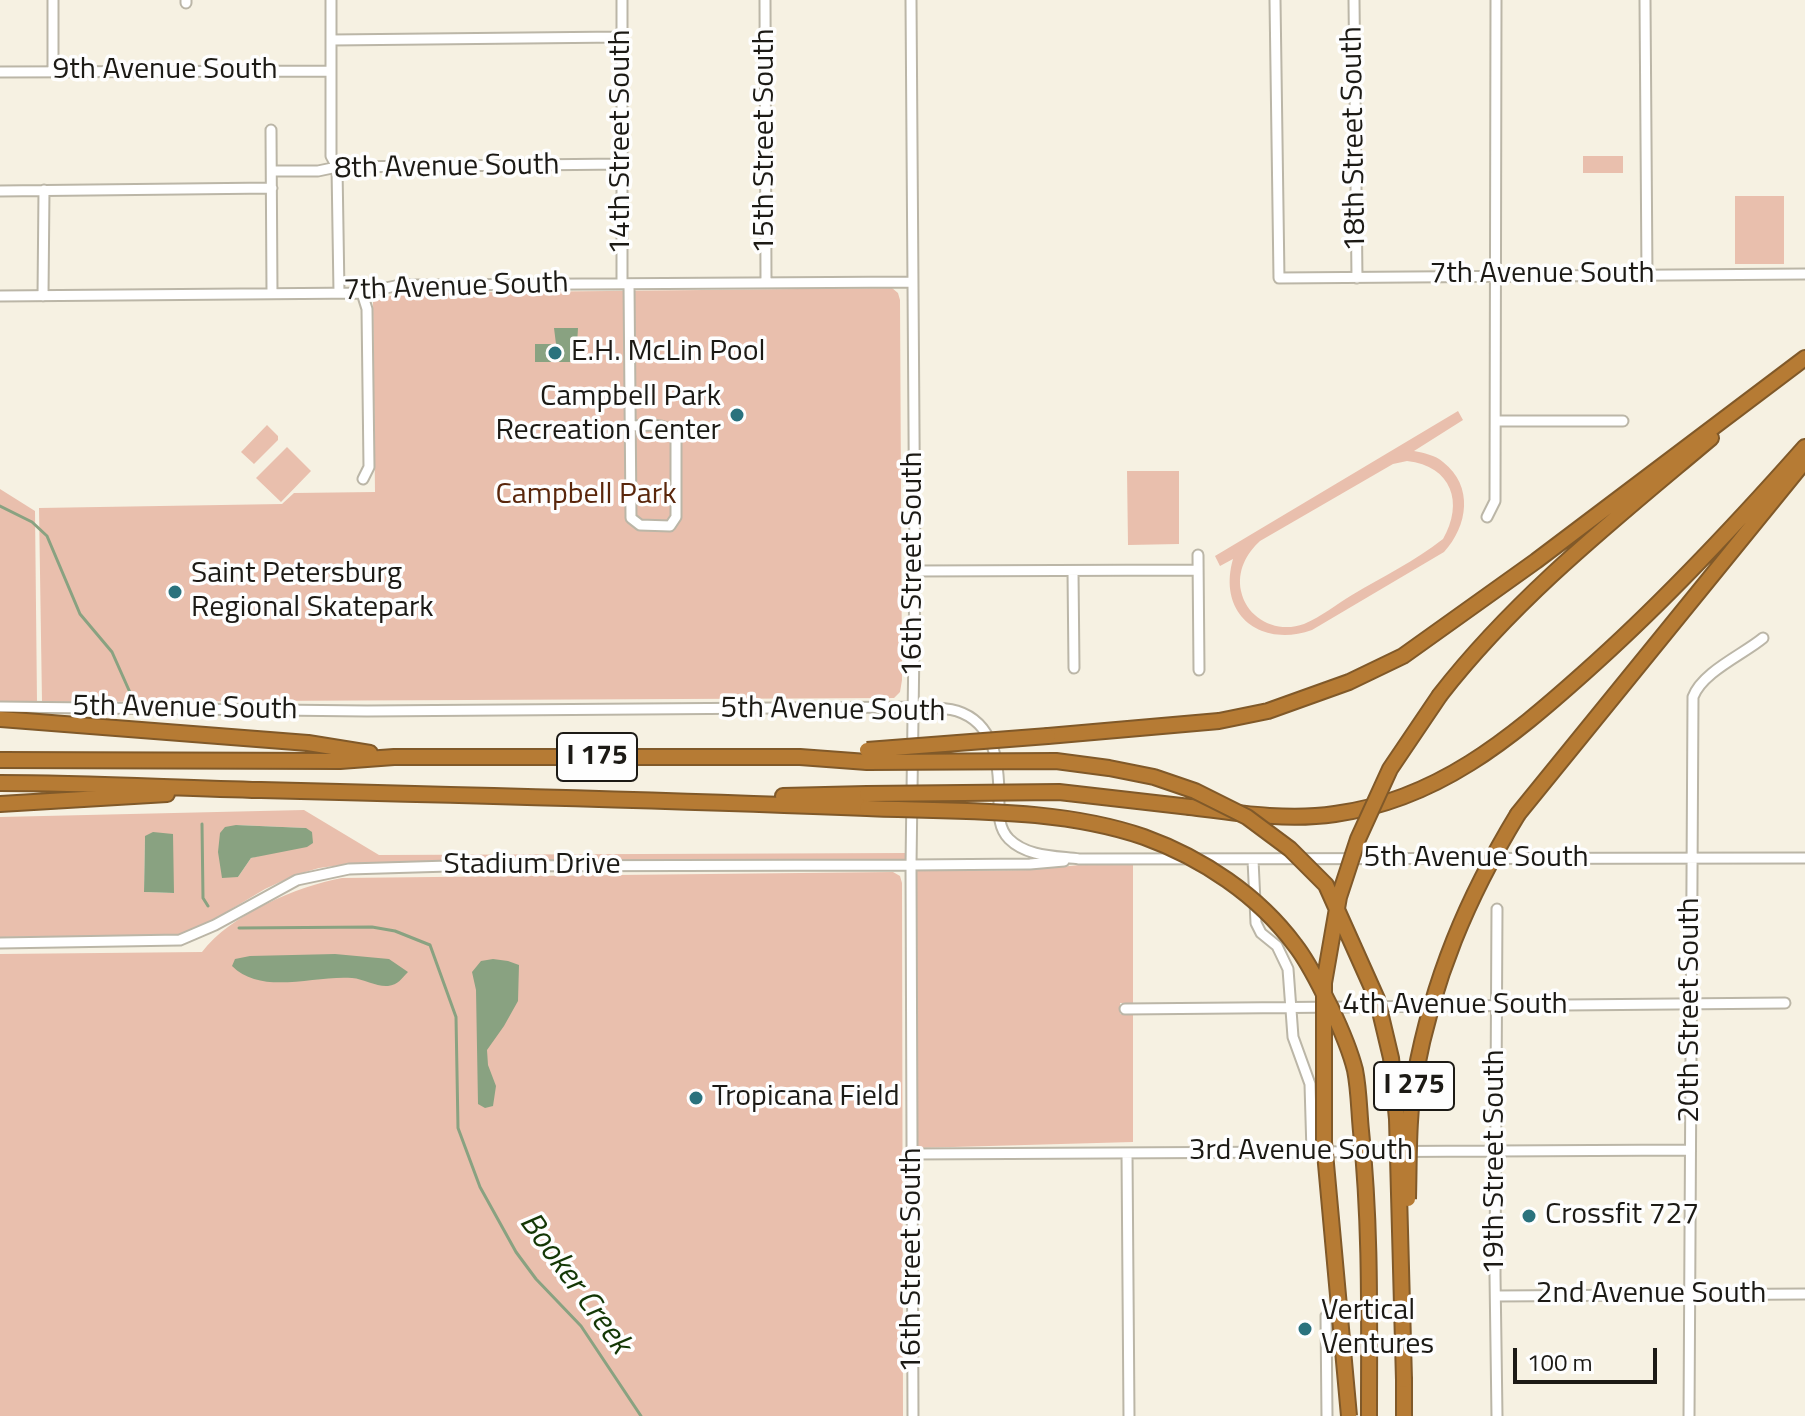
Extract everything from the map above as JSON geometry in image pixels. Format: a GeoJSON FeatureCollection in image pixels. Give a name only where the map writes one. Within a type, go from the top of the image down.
{"type":"FeatureCollection","features":[{"type":"Feature","properties":{"kind":"highway"},"geometry":{"type":"LineString","coordinates":[[1349,1416],[1324,1142],[1324,983],[1339,897],[1358,839],[1390,769],[1468,658],[1538,587],[1805,360]]}},
{"type":"Feature","properties":{"kind":"highway"},"geometry":{"type":"LineString","coordinates":[[867,756],[1219,721],[1268,711],[1349,682],[1389,663],[1464,615],[1805,360]]}},
{"type":"Feature","properties":{"kind":"highway"},"geometry":{"type":"LineString","coordinates":[[867,801],[1059,792],[1249,815],[1334,815],[1393,801],[1441,781],[1481,758],[1538,714],[1656,606],[1733,528],[1805,447]]}},
{"type":"Feature","properties":{"kind":"highway","name":"I 275"},"geometry":{"type":"LineString","coordinates":[[1404,1416],[1414,1079],[1439,981],[1455,933],[1478,884],[1518,814],[1805,461]]}},
{"type":"Feature","properties":{"kind":"highway"},"geometry":{"type":"LineString","coordinates":[[0,719],[308,743],[394,757]]}},
{"type":"Feature","properties":{"kind":"highway"},"geometry":{"type":"LineString","coordinates":[[867,756],[1056,761],[1154,777],[1195,791],[1247,817],[1290,849],[1326,885],[1377,999],[1391,1058],[1397,1119],[1404,1380]]}},
{"type":"Feature","properties":{"kind":"highway","name":"I 175"},"geometry":{"type":"LineString","coordinates":[[0,760],[340,761],[394,757],[867,756]]}},
{"type":"Feature","properties":{"kind":"highway","name":"I 175"},"geometry":{"type":"LineString","coordinates":[[0,783],[867,801]]}},
{"type":"Feature","properties":{"kind":"highway"},"geometry":{"type":"LineString","coordinates":[[0,804],[226,789]]}},
{"type":"Feature","properties":{"kind":"highway"},"geometry":{"type":"LineString","coordinates":[[867,801],[1016,814],[1102,826],[1143,837],[1229,881],[1279,925],[1316,977],[1355,1070],[1367,1187],[1369,1416]]}},
{"type":"Feature","properties":{"kind":"street"},"geometry":{"type":"LineString","coordinates":[[53,0],[53,72]]}},
{"type":"Feature","properties":{"kind":"street"},"geometry":{"type":"LineString","coordinates":[[331,0],[331,156],[337,167],[339,293]]}},
{"type":"Feature","properties":{"kind":"street","name":"14th Street South"},"geometry":{"type":"LineString","coordinates":[[622,0],[622,164],[631,518],[640,525],[670,526],[676,517],[676,438],[673,430],[666,426],[630,426]]}},
{"type":"Feature","properties":{"kind":"street","name":"15th Street South"},"geometry":{"type":"LineString","coordinates":[[765,0],[766,282]]}},
{"type":"Feature","properties":{"kind":"street","name":"16th Street South"},"geometry":{"type":"LineString","coordinates":[[911,0],[915,571],[911,865],[913,1416]]}},
{"type":"Feature","properties":{"kind":"street","name":"7th Avenue South"},"geometry":{"type":"LineString","coordinates":[[1275,0],[1279,278],[1805,274]]}},
{"type":"Feature","properties":{"kind":"street","name":"18th Street South"},"geometry":{"type":"LineString","coordinates":[[1354,0],[1357,278]]}},
{"type":"Feature","properties":{"kind":"street"},"geometry":{"type":"LineString","coordinates":[[1487,517],[1495,501],[1496,0]]}},
{"type":"Feature","properties":{"kind":"street"},"geometry":{"type":"LineString","coordinates":[[1645,0],[1647,275]]}},
{"type":"Feature","properties":{"kind":"street"},"geometry":{"type":"LineString","coordinates":[[332,40],[621,37]]}},
{"type":"Feature","properties":{"kind":"street","name":"9th Avenue South"},"geometry":{"type":"LineString","coordinates":[[0,72],[330,71]]}},
{"type":"Feature","properties":{"kind":"street"},"geometry":{"type":"LineString","coordinates":[[271,130],[272,293]]}},
{"type":"Feature","properties":{"kind":"street","name":"8th Avenue South"},"geometry":{"type":"LineString","coordinates":[[272,171],[318,171],[337,167],[622,164]]}},
{"type":"Feature","properties":{"kind":"street"},"geometry":{"type":"LineString","coordinates":[[0,191],[272,188]]}},
{"type":"Feature","properties":{"kind":"street"},"geometry":{"type":"LineString","coordinates":[[43,296],[44,190]]}},
{"type":"Feature","properties":{"kind":"street","name":"7th Avenue South"},"geometry":{"type":"LineString","coordinates":[[0,296],[362,293],[400,285],[912,282]]}},
{"type":"Feature","properties":{"kind":"street"},"geometry":{"type":"LineString","coordinates":[[362,293],[367,309],[369,432],[369,467],[363,479]]}},
{"type":"Feature","properties":{"kind":"street"},"geometry":{"type":"LineString","coordinates":[[1496,421],[1623,421]]}},
{"type":"Feature","properties":{"kind":"street"},"geometry":{"type":"LineString","coordinates":[[1198,555],[1199,670]]}},
{"type":"Feature","properties":{"kind":"street"},"geometry":{"type":"LineString","coordinates":[[915,571],[1198,570]]}},
{"type":"Feature","properties":{"kind":"street"},"geometry":{"type":"LineString","coordinates":[[1073,571],[1074,668]]}},
{"type":"Feature","properties":{"kind":"street","name":"20th Street South"},"geometry":{"type":"LineString","coordinates":[[1689,1416],[1693,707],[1695,690],[1763,638]]}},
{"type":"Feature","properties":{"kind":"street","name":"5th Avenue South"},"geometry":{"type":"LineString","coordinates":[[0,707],[367,711],[913,707],[959,712],[984,729],[999,767],[999,819],[1003,831],[1009,839],[1033,853],[1079,859],[1805,858]]}},
{"type":"Feature","properties":{"kind":"street","name":"Stadium Drive"},"geometry":{"type":"LineString","coordinates":[[0,943],[180,940],[215,925],[271,892],[320,873],[349,869],[1030,864],[1079,859]]}},
{"type":"Feature","properties":{"kind":"street"},"geometry":{"type":"LineString","coordinates":[[1253,860],[1256,923],[1261,933],[1277,946],[1283,956],[1290,982],[1293,1037],[1310,1084],[1312,1152]]}},
{"type":"Feature","properties":{"kind":"street","name":"19th Street South"},"geometry":{"type":"LineString","coordinates":[[1497,909],[1497,1416]]}},
{"type":"Feature","properties":{"kind":"street","name":"4th Avenue South"},"geometry":{"type":"LineString","coordinates":[[1125,1009],[1785,1003]]}},
{"type":"Feature","properties":{"kind":"street","name":"3rd Avenue South"},"geometry":{"type":"LineString","coordinates":[[912,1154],[1690,1150]]}},
{"type":"Feature","properties":{"kind":"street"},"geometry":{"type":"LineString","coordinates":[[1127,1153],[1129,1416]]}},
{"type":"Feature","properties":{"kind":"street","name":"2nd Avenue South"},"geometry":{"type":"LineString","coordinates":[[1497,1296],[1805,1294]]}},
{"type":"Feature","properties":{"kind":"street"},"geometry":{"type":"LineString","coordinates":[[1326,1316],[1327,1416]]}},
{"type":"Feature","properties":{"kind":"green space"},"geometry":{"type":"Polygon","coordinates":[[[1583,156],[1623,156],[1623,173],[1583,173],[1583,156]]]}},
{"type":"Feature","properties":{"kind":"green space"},"geometry":{"type":"Polygon","coordinates":[[[1735,196],[1784,196],[1784,264],[1735,264],[1735,196]]]}},
{"type":"Feature","properties":{"kind":"green space","name":"Campbell Park"},"geometry":{"type":"Polygon","coordinates":[[[892,288],[900,300],[902,680],[900,692],[894,698],[42,702],[39,508],[282,504],[294,493],[375,492],[373,302],[399,293],[892,288]]]}},
{"type":"Feature","properties":{"kind":"green space"},"geometry":{"type":"Polygon","coordinates":[[[1458,411],[1463,420],[1414,451],[1443,462],[1460,483],[1464,506],[1462,518],[1444,552],[1312,630],[1293,634],[1260,630],[1247,622],[1231,596],[1233,559],[1220,566],[1215,556],[1458,411]],[[1407,461],[1393,464],[1260,541],[1247,557],[1240,577],[1244,601],[1256,616],[1284,627],[1304,624],[1410,562],[1443,539],[1453,512],[1450,488],[1435,470],[1407,461]]]}},
{"type":"Feature","properties":{"kind":"green space"},"geometry":{"type":"Polygon","coordinates":[[[267,425],[278,440],[254,464],[241,452],[267,425]]]}},
{"type":"Feature","properties":{"kind":"green space"},"geometry":{"type":"Polygon","coordinates":[[[287,447],[311,471],[281,502],[256,478],[287,447]]]}},
{"type":"Feature","properties":{"kind":"green space"},"geometry":{"type":"Polygon","coordinates":[[[1127,471],[1179,471],[1179,544],[1128,545],[1127,471]]]}},
{"type":"Feature","properties":{"kind":"green space"},"geometry":{"type":"Polygon","coordinates":[[[0,489],[35,511],[37,702],[0,702],[0,489]]]}},
{"type":"Feature","properties":{"kind":"green space"},"geometry":{"type":"Polygon","coordinates":[[[304,810],[379,855],[906,853],[906,860],[449,860],[349,864],[295,875],[179,935],[0,937],[0,817],[304,810]],[[236,825],[238,877],[251,858],[273,852],[306,828],[236,825]],[[145,836],[144,892],[173,893],[145,836]]]}},
{"type":"Feature","properties":{"kind":"green space"},"geometry":{"type":"Polygon","coordinates":[[[1079,865],[1133,865],[1133,1003],[1120,1003],[1120,1014],[1133,1014],[1133,1142],[917,1148],[915,871],[1030,870],[1079,865]]]}},
{"type":"Feature","properties":{"kind":"green space"},"geometry":{"type":"Polygon","coordinates":[[[893,872],[900,876],[902,883],[903,1416],[0,1416],[0,954],[202,952],[229,926],[247,914],[285,895],[342,878],[893,872]]]}},
{"type":"Feature","properties":{"kind":"shaded area","name":"E.H. McLin Pool"},"geometry":{"type":"Polygon","coordinates":[[[554,328],[578,328],[576,362],[535,362],[535,344],[556,344],[554,328]]]}},
{"type":"Feature","properties":{"kind":"shaded area"},"geometry":{"type":"Polygon","coordinates":[[[225,827],[306,828],[312,832],[313,843],[307,847],[251,858],[238,877],[222,878],[218,852],[220,833],[225,827]]]}},
{"type":"Feature","properties":{"kind":"shaded area"},"geometry":{"type":"Polygon","coordinates":[[[153,832],[173,834],[174,893],[144,892],[145,836],[153,832]]]}},
{"type":"Feature","properties":{"kind":"shaded area"},"geometry":{"type":"Polygon","coordinates":[[[335,954],[389,959],[408,972],[397,983],[384,986],[352,978],[273,982],[244,975],[232,966],[235,959],[250,956],[335,954]]]}},
{"type":"Feature","properties":{"kind":"shaded area"},"geometry":{"type":"Polygon","coordinates":[[[493,959],[519,965],[518,1001],[487,1050],[488,1065],[496,1086],[493,1106],[485,1108],[478,1104],[476,990],[472,972],[481,961],[493,959]]]}},
{"type":"Feature","properties":{"kind":"waterway","name":"Booker Creek"},"geometry":{"type":"LineString","coordinates":[[0,506],[32,522],[47,536],[80,614],[112,652],[132,697]]}},
{"type":"Feature","properties":{"kind":"waterway","name":"Booker Creek"},"geometry":{"type":"LineString","coordinates":[[202,824],[203,898],[208,906]]}},
{"type":"Feature","properties":{"kind":"waterway","name":"Booker Creek"},"geometry":{"type":"LineString","coordinates":[[239,928],[372,927],[395,931],[430,945],[456,1017],[458,1128],[480,1187],[516,1252],[536,1279],[581,1326],[641,1416]]}},
{"type":"Feature","properties":{"kind":"place","name":"E.H. McLin Pool"},"geometry":{"type":"Point","coordinates":[555,353]}},
{"type":"Feature","properties":{"kind":"place","name":"Campbell Park Recreation Center"},"geometry":{"type":"Point","coordinates":[737,415]}},
{"type":"Feature","properties":{"kind":"place","name":"Saint Petersburg Regional Skatepark"},"geometry":{"type":"Point","coordinates":[175,592]}},
{"type":"Feature","properties":{"kind":"place","name":"Tropicana Field"},"geometry":{"type":"Point","coordinates":[696,1098]}},
{"type":"Feature","properties":{"kind":"place","name":"Crossfit 727"},"geometry":{"type":"Point","coordinates":[1529,1216]}},
{"type":"Feature","properties":{"kind":"place","name":"Vertical Ventures"},"geometry":{"type":"Point","coordinates":[1305,1329]}}]}
